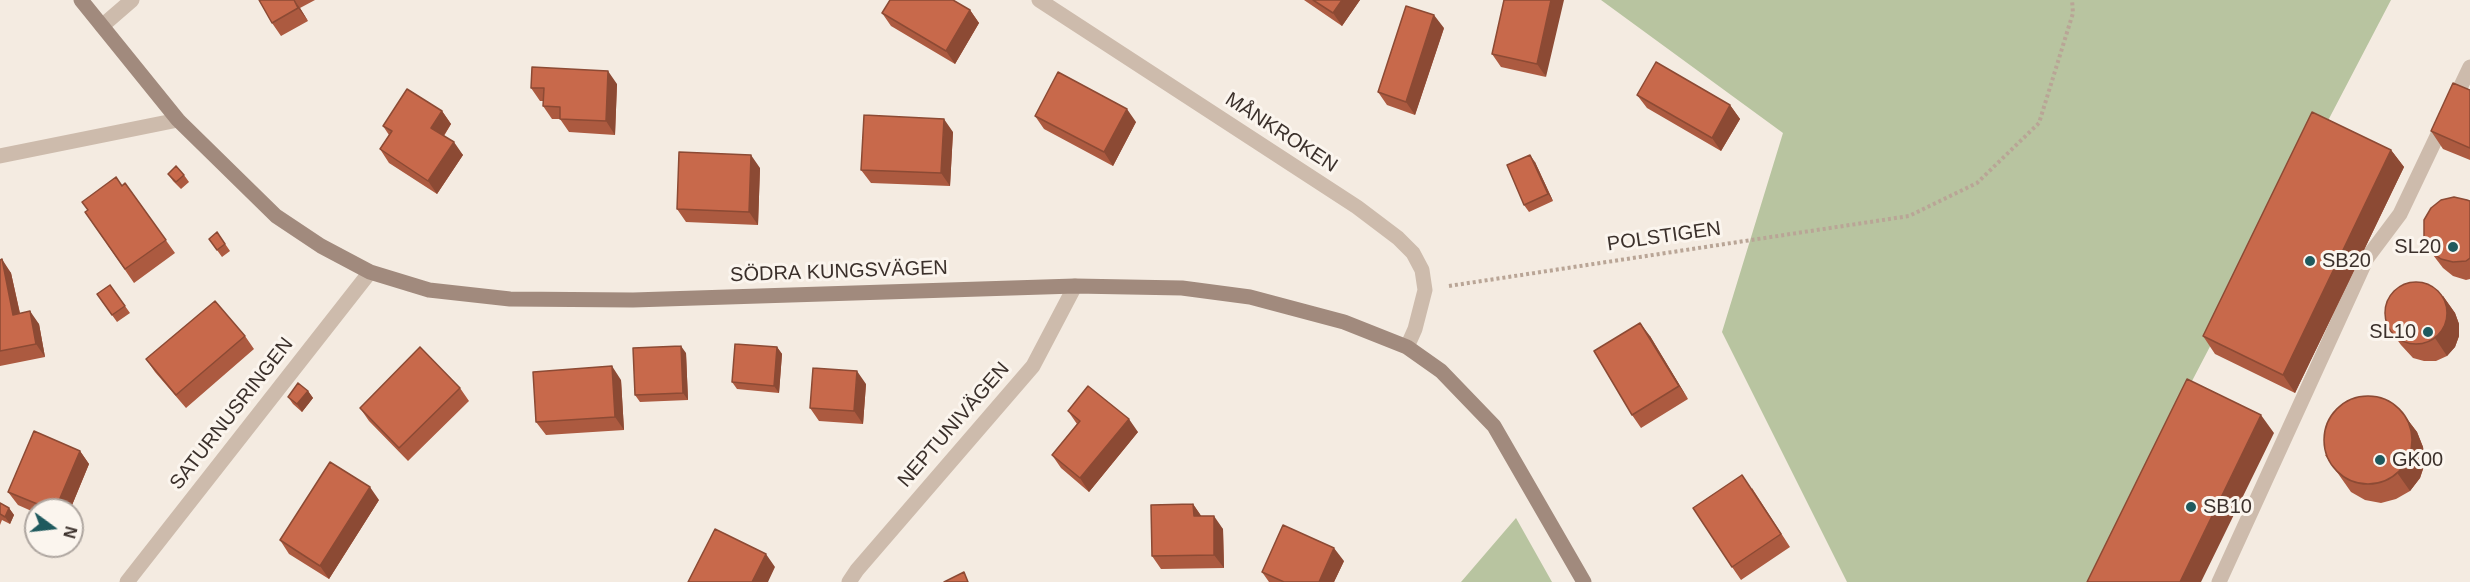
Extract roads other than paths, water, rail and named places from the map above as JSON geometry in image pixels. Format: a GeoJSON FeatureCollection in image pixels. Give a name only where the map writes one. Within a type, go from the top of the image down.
{"type":"FeatureCollection","features":[{"type":"Feature","properties":{"kind":"street","name":"SÖDRA KUNGSVÄGEN"},"geometry":{"type":"LineString","coordinates":[[81,0],[178,120],[276,216],[321,246],[370,272],[429,290],[510,299],[633,300],[1075,286],[1182,288],[1250,297],[1344,322],[1407,347],[1441,371],[1494,426],[1584,582]]}},
{"type":"Feature","properties":{"kind":"street"},"geometry":{"type":"LineString","coordinates":[[102,26],[132,0]]}},
{"type":"Feature","properties":{"kind":"street","name":"MÅNKROKEN"},"geometry":{"type":"LineString","coordinates":[[1039,0],[1357,207],[1413,253],[1422,270],[1425,290],[1415,329],[1407,347]]}},
{"type":"Feature","properties":{"kind":"street"},"geometry":{"type":"LineString","coordinates":[[2218,582],[2367,258],[2400,214],[2470,67]]}},
{"type":"Feature","properties":{"kind":"street"},"geometry":{"type":"LineString","coordinates":[[0,156],[178,120]]}},
{"type":"Feature","properties":{"kind":"street","name":"SATURNUSRINGEN"},"geometry":{"type":"LineString","coordinates":[[127,582],[370,272]]}},
{"type":"Feature","properties":{"kind":"street","name":"NEPTUNIVÄGEN"},"geometry":{"type":"LineString","coordinates":[[849,582],[1034,366],[1075,286]]}},
{"type":"Feature","properties":{"kind":"place","name":"SL20"},"geometry":{"type":"Point","coordinates":[2453,247]}},
{"type":"Feature","properties":{"kind":"place","name":"SB20"},"geometry":{"type":"Point","coordinates":[2310,261]}},
{"type":"Feature","properties":{"kind":"place","name":"SL10"},"geometry":{"type":"Point","coordinates":[2428,332]}},
{"type":"Feature","properties":{"kind":"place","name":"GK00"},"geometry":{"type":"Point","coordinates":[2380,460]}},
{"type":"Feature","properties":{"kind":"place","name":"SB10"},"geometry":{"type":"Point","coordinates":[2191,507]}}]}
